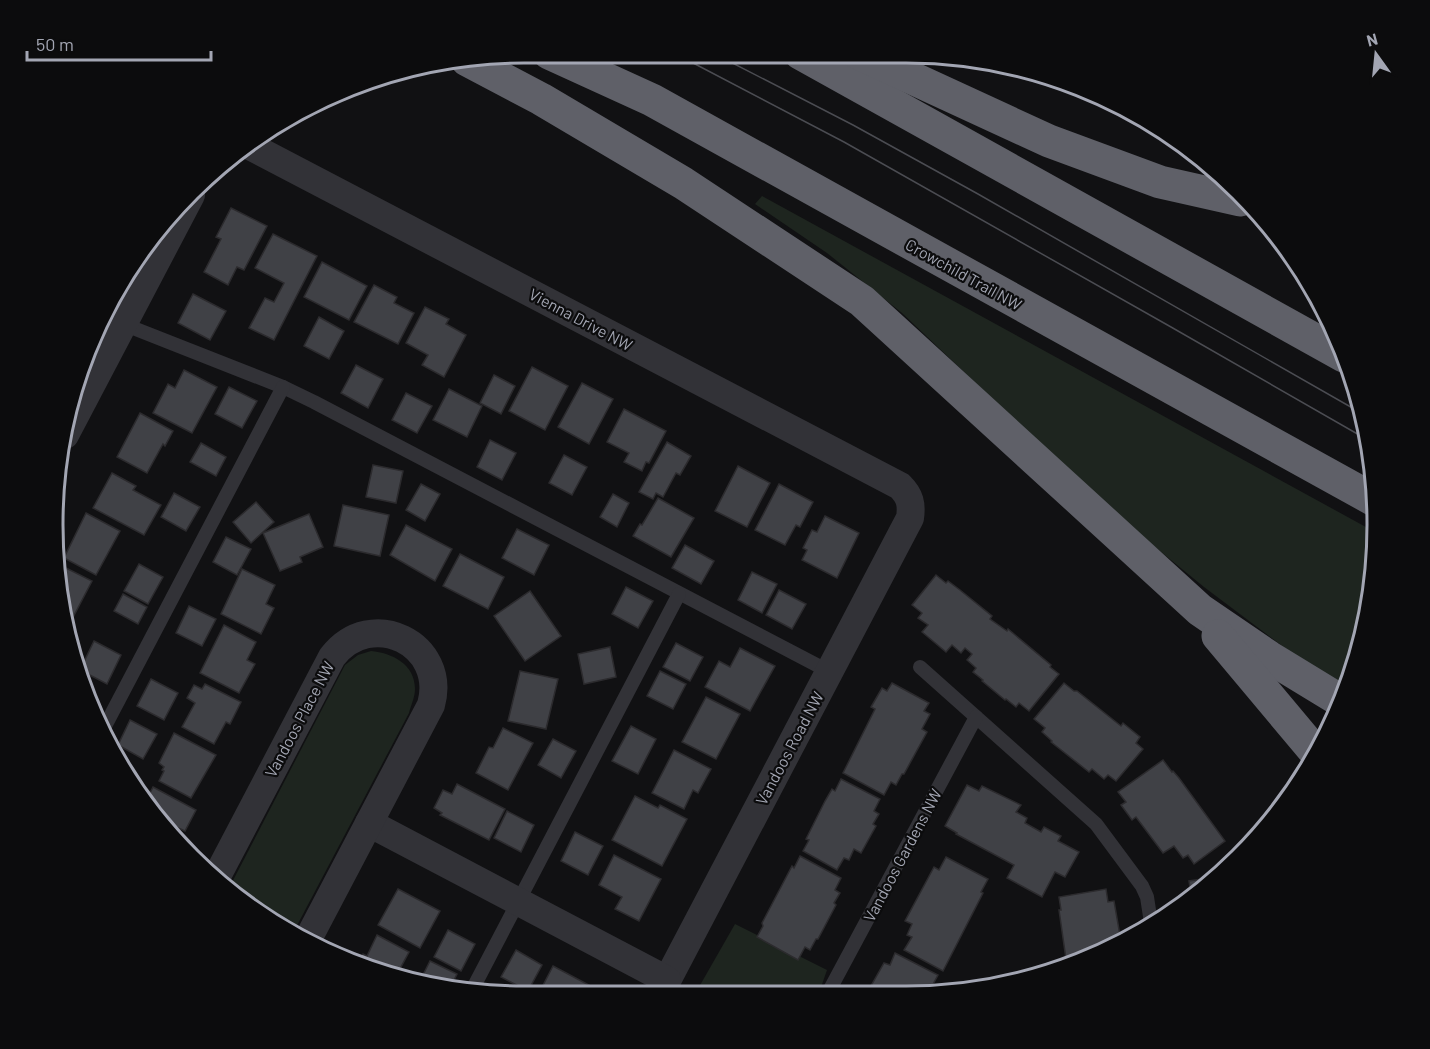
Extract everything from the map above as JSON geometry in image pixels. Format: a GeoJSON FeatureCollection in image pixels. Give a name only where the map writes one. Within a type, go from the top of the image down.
{"type":"FeatureCollection","features":[{"type":"Feature","properties":{"kind":"highway","name":"Crowchild Trail NW"},"geometry":{"type":"LineString","coordinates":[[573,63],[652,100],[1366,495]]}},
{"type":"Feature","properties":{"kind":"highway"},"geometry":{"type":"LineString","coordinates":[[820,63],[1333,350]]}},
{"type":"Feature","properties":{"kind":"highway"},"geometry":{"type":"LineString","coordinates":[[882,63],[1049,141],[1160,182],[1232,198]]}},
{"type":"Feature","properties":{"kind":"highway"},"geometry":{"type":"LineString","coordinates":[[478,66],[541,99],[683,183],[862,301],[1200,610],[1269,657],[1334,697]]}},
{"type":"Feature","properties":{"kind":"highway"},"geometry":{"type":"LineString","coordinates":[[1200,610],[1220,638],[1310,746]]}},
{"type":"Feature","properties":{"kind":"street","name":"Vienna Drive NW"},"geometry":{"type":"LineString","coordinates":[[256,149],[900,486],[908,493],[910,499]]}},
{"type":"Feature","properties":{"kind":"street"},"geometry":{"type":"LineString","coordinates":[[82,392],[113,318],[166,234]]}},
{"type":"Feature","properties":{"kind":"street","name":"Vandoos Road NW"},"geometry":{"type":"LineString","coordinates":[[664,986],[909,518],[910,499]]}},
{"type":"Feature","properties":{"kind":"street","name":"Vandoos Place NW"},"geometry":{"type":"LineString","coordinates":[[219,870],[338,648],[362,634],[376,633],[390,634],[414,646],[424,657],[430,669],[433,696],[424,718],[311,933]]}},
{"type":"Feature","properties":{"kind":"street"},"geometry":{"type":"LineString","coordinates":[[369,823],[519,902],[661,986]]}},
{"type":"Feature","properties":{"kind":"lane"},"geometry":{"type":"LineString","coordinates":[[113,318],[283,387],[830,672]]}},
{"type":"Feature","properties":{"kind":"lane"},"geometry":{"type":"LineString","coordinates":[[107,721],[283,387]]}},
{"type":"Feature","properties":{"kind":"lane"},"geometry":{"type":"LineString","coordinates":[[476,983],[679,594]]}},
{"type":"Feature","properties":{"kind":"lane"},"geometry":{"type":"LineString","coordinates":[[920,667],[1103,832],[1142,886],[1148,897],[1150,915]]}},
{"type":"Feature","properties":{"kind":"lane","name":"Vandoos Gardens NW"},"geometry":{"type":"LineString","coordinates":[[832,986],[975,717]]}},
{"type":"Feature","properties":{"kind":"shaded area"},"geometry":{"type":"Polygon","coordinates":[[[762,196],[1367,528],[1363,585],[1358,615],[1339,684],[1317,672],[1204,587],[1106,507],[902,313],[827,253],[755,204],[762,196]]]}},
{"type":"Feature","properties":{"kind":"shaded area"},"geometry":{"type":"Polygon","coordinates":[[[371,651],[379,652],[401,661],[414,680],[414,698],[409,713],[297,926],[268,908],[232,881],[345,665],[358,655],[371,651]]]}},
{"type":"Feature","properties":{"kind":"shaded area"},"geometry":{"type":"Polygon","coordinates":[[[735,924],[827,970],[821,986],[700,986],[735,924]]]}},
{"type":"Feature","properties":{"kind":"building"},"geometry":{"type":"Polygon","coordinates":[[[231,208],[267,226],[244,270],[237,267],[228,285],[204,272],[221,239],[216,237],[231,208]]]}},
{"type":"Feature","properties":{"kind":"building"},"geometry":{"type":"Polygon","coordinates":[[[273,234],[317,256],[274,340],[249,328],[265,298],[274,302],[284,283],[255,268],[273,234]]]}},
{"type":"Feature","properties":{"kind":"building"},"geometry":{"type":"Polygon","coordinates":[[[322,262],[367,286],[349,320],[304,297],[322,262]]]}},
{"type":"Feature","properties":{"kind":"building"},"geometry":{"type":"Polygon","coordinates":[[[374,285],[397,297],[394,303],[414,313],[398,344],[354,322],[374,285]]]}},
{"type":"Feature","properties":{"kind":"building"},"geometry":{"type":"Polygon","coordinates":[[[193,294],[226,311],[210,340],[178,323],[193,294]]]}},
{"type":"Feature","properties":{"kind":"building"},"geometry":{"type":"Polygon","coordinates":[[[425,307],[449,319],[446,324],[466,335],[444,377],[422,365],[428,355],[406,343],[425,307]]]}},
{"type":"Feature","properties":{"kind":"building"},"geometry":{"type":"Polygon","coordinates":[[[319,317],[344,331],[329,359],[304,346],[319,317]]]}},
{"type":"Feature","properties":{"kind":"building"},"geometry":{"type":"Polygon","coordinates":[[[356,365],[383,379],[368,408],[341,393],[356,365]]]}},
{"type":"Feature","properties":{"kind":"building"},"geometry":{"type":"Polygon","coordinates":[[[532,367],[568,386],[545,430],[509,411],[532,367]]]}},
{"type":"Feature","properties":{"kind":"building"},"geometry":{"type":"Polygon","coordinates":[[[184,370],[217,387],[192,433],[153,413],[168,384],[175,388],[184,370]]]}},
{"type":"Feature","properties":{"kind":"building"},"geometry":{"type":"Polygon","coordinates":[[[494,375],[515,386],[501,414],[480,403],[494,375]]]}},
{"type":"Feature","properties":{"kind":"building"},"geometry":{"type":"Polygon","coordinates":[[[582,383],[613,399],[589,444],[558,427],[582,383]]]}},
{"type":"Feature","properties":{"kind":"building"},"geometry":{"type":"Polygon","coordinates":[[[229,387],[257,401],[242,428],[215,414],[229,387]]]}},
{"type":"Feature","properties":{"kind":"building"},"geometry":{"type":"Polygon","coordinates":[[[449,389],[482,406],[467,437],[433,420],[449,389]]]}},
{"type":"Feature","properties":{"kind":"building"},"geometry":{"type":"Polygon","coordinates":[[[406,393],[432,406],[417,433],[392,420],[406,393]]]}},
{"type":"Feature","properties":{"kind":"building"},"geometry":{"type":"Polygon","coordinates":[[[624,409],[666,431],[649,463],[646,462],[642,471],[624,462],[629,453],[607,442],[624,409]]]}},
{"type":"Feature","properties":{"kind":"building"},"geometry":{"type":"Polygon","coordinates":[[[140,413],[173,431],[147,473],[117,457],[140,413]]]}},
{"type":"Feature","properties":{"kind":"building"},"geometry":{"type":"Polygon","coordinates":[[[490,440],[516,453],[502,480],[477,467],[490,440]]]}},
{"type":"Feature","properties":{"kind":"building"},"geometry":{"type":"Polygon","coordinates":[[[667,442],[691,456],[680,475],[676,473],[663,497],[656,493],[653,499],[639,492],[667,442]]]}},
{"type":"Feature","properties":{"kind":"building"},"geometry":{"type":"Polygon","coordinates":[[[201,443],[226,457],[216,476],[190,462],[201,443]]]}},
{"type":"Feature","properties":{"kind":"building"},"geometry":{"type":"Polygon","coordinates":[[[564,455],[587,467],[572,495],[549,483],[564,455]]]}},
{"type":"Feature","properties":{"kind":"building"},"geometry":{"type":"Polygon","coordinates":[[[373,465],[403,471],[396,503],[366,497],[373,465]]]}},
{"type":"Feature","properties":{"kind":"building"},"geometry":{"type":"Polygon","coordinates":[[[738,466],[770,483],[747,527],[715,511],[738,466]]]}},
{"type":"Feature","properties":{"kind":"building"},"geometry":{"type":"Polygon","coordinates":[[[112,473],[136,486],[133,490],[161,505],[144,535],[93,508],[112,473]]]}},
{"type":"Feature","properties":{"kind":"building"},"geometry":{"type":"Polygon","coordinates":[[[421,484],[440,494],[425,521],[406,510],[421,484]]]}},
{"type":"Feature","properties":{"kind":"building"},"geometry":{"type":"Polygon","coordinates":[[[779,484],[813,502],[800,527],[796,525],[785,545],[755,530],[779,484]]]}},
{"type":"Feature","properties":{"kind":"building"},"geometry":{"type":"Polygon","coordinates":[[[174,493],[200,507],[186,531],[161,517],[174,493]]]}},
{"type":"Feature","properties":{"kind":"building"},"geometry":{"type":"Polygon","coordinates":[[[613,494],[629,503],[617,527],[600,517],[613,494]]]}},
{"type":"Feature","properties":{"kind":"building"},"geometry":{"type":"Polygon","coordinates":[[[658,498],[694,518],[671,557],[633,536],[658,498]]]}},
{"type":"Feature","properties":{"kind":"building"},"geometry":{"type":"Polygon","coordinates":[[[256,502],[274,522],[251,543],[233,522],[256,502]]]}},
{"type":"Feature","properties":{"kind":"building"},"geometry":{"type":"Polygon","coordinates":[[[343,505],[389,515],[380,556],[334,546],[343,505]]]}},
{"type":"Feature","properties":{"kind":"building"},"geometry":{"type":"Polygon","coordinates":[[[86,513],[120,531],[96,575],[64,557],[86,513]]]}},
{"type":"Feature","properties":{"kind":"building"},"geometry":{"type":"Polygon","coordinates":[[[309,514],[323,547],[300,557],[302,562],[280,571],[263,533],[309,514]]]}},
{"type":"Feature","properties":{"kind":"building"},"geometry":{"type":"Polygon","coordinates":[[[825,516],[859,533],[837,578],[802,560],[807,550],[803,548],[812,530],[817,532],[825,516]]]}},
{"type":"Feature","properties":{"kind":"building"},"geometry":{"type":"Polygon","coordinates":[[[406,525],[452,549],[435,581],[390,555],[406,525]]]}},
{"type":"Feature","properties":{"kind":"building"},"geometry":{"type":"Polygon","coordinates":[[[517,529],[549,545],[534,575],[502,558],[517,529]]]}},
{"type":"Feature","properties":{"kind":"building"},"geometry":{"type":"Polygon","coordinates":[[[226,537],[251,549],[237,575],[213,562],[226,537]]]}},
{"type":"Feature","properties":{"kind":"building"},"geometry":{"type":"Polygon","coordinates":[[[685,545],[714,561],[701,584],[672,568],[685,545]]]}},
{"type":"Feature","properties":{"kind":"building"},"geometry":{"type":"Polygon","coordinates":[[[460,554],[504,577],[488,609],[443,586],[460,554]]]}},
{"type":"Feature","properties":{"kind":"building"},"geometry":{"type":"Polygon","coordinates":[[[139,564],[163,577],[148,604],[124,591],[139,564]]]}},
{"type":"Feature","properties":{"kind":"building"},"geometry":{"type":"Polygon","coordinates":[[[65,568],[92,581],[73,618],[65,568]]]}},
{"type":"Feature","properties":{"kind":"building"},"geometry":{"type":"Polygon","coordinates":[[[242,569],[275,585],[266,604],[274,608],[261,634],[221,614],[242,569]]]}},
{"type":"Feature","properties":{"kind":"building"},"geometry":{"type":"Polygon","coordinates":[[[752,572],[777,584],[762,613],[738,600],[752,572]]]}},
{"type":"Feature","properties":{"kind":"building"},"geometry":{"type":"Polygon","coordinates":[[[936,575],[960,590],[992,616],[990,619],[1007,631],[1008,629],[1059,674],[1029,711],[1019,703],[1016,707],[1005,700],[982,681],[973,672],[976,668],[967,660],[972,654],[965,648],[961,653],[952,645],[946,652],[922,632],[928,625],[918,618],[922,613],[912,605],[936,575]]]}},
{"type":"Feature","properties":{"kind":"building"},"geometry":{"type":"Polygon","coordinates":[[[626,587],[653,601],[638,628],[612,614],[626,587]]]}},
{"type":"Feature","properties":{"kind":"building"},"geometry":{"type":"Polygon","coordinates":[[[779,590],[806,604],[792,629],[766,615],[779,590]]]}},
{"type":"Feature","properties":{"kind":"building"},"geometry":{"type":"Polygon","coordinates":[[[530,591],[561,636],[525,661],[494,616],[530,591]]]}},
{"type":"Feature","properties":{"kind":"building"},"geometry":{"type":"Polygon","coordinates":[[[123,594],[147,607],[138,624],[114,611],[123,594]]]}},
{"type":"Feature","properties":{"kind":"building"},"geometry":{"type":"Polygon","coordinates":[[[189,606],[216,619],[202,646],[176,633],[189,606]]]}},
{"type":"Feature","properties":{"kind":"building"},"geometry":{"type":"Polygon","coordinates":[[[224,625],[256,642],[247,660],[255,664],[239,693],[200,673],[224,625]]]}},
{"type":"Feature","properties":{"kind":"building"},"geometry":{"type":"Polygon","coordinates":[[[94,641],[121,655],[107,684],[87,674],[84,662],[94,641]]]}},
{"type":"Feature","properties":{"kind":"building"},"geometry":{"type":"Polygon","coordinates":[[[676,643],[703,657],[690,681],[663,667],[676,643]]]}},
{"type":"Feature","properties":{"kind":"building"},"geometry":{"type":"Polygon","coordinates":[[[610,647],[616,677],[584,684],[578,654],[610,647]]]}},
{"type":"Feature","properties":{"kind":"building"},"geometry":{"type":"Polygon","coordinates":[[[740,648],[775,666],[750,711],[705,687],[719,661],[730,667],[740,648]]]}},
{"type":"Feature","properties":{"kind":"building"},"geometry":{"type":"Polygon","coordinates":[[[520,671],[558,679],[546,729],[508,721],[520,671]]]}},
{"type":"Feature","properties":{"kind":"building"},"geometry":{"type":"Polygon","coordinates":[[[660,671],[686,684],[673,709],[647,696],[660,671]]]}},
{"type":"Feature","properties":{"kind":"building"},"geometry":{"type":"Polygon","coordinates":[[[151,679],[178,693],[164,720],[137,706],[151,679]]]}},
{"type":"Feature","properties":{"kind":"building"},"geometry":{"type":"Polygon","coordinates":[[[892,683],[929,703],[924,711],[930,714],[922,729],[927,732],[904,774],[896,785],[891,782],[884,795],[843,773],[875,709],[871,707],[882,688],[887,691],[892,683]]]}},
{"type":"Feature","properties":{"kind":"building"},"geometry":{"type":"Polygon","coordinates":[[[1064,683],[1121,726],[1123,723],[1140,737],[1136,743],[1143,749],[1116,781],[1108,775],[1104,779],[1092,769],[1089,772],[1051,742],[1042,732],[1045,728],[1034,719],[1064,683]]]}},
{"type":"Feature","properties":{"kind":"building"},"geometry":{"type":"Polygon","coordinates":[[[205,684],[241,702],[230,724],[226,722],[214,744],[182,727],[195,703],[187,698],[194,685],[202,689],[205,684]]]}},
{"type":"Feature","properties":{"kind":"building"},"geometry":{"type":"Polygon","coordinates":[[[706,697],[740,714],[716,759],[682,742],[706,697]]]}},
{"type":"Feature","properties":{"kind":"building"},"geometry":{"type":"Polygon","coordinates":[[[130,720],[157,734],[143,759],[119,743],[130,720]]]}},
{"type":"Feature","properties":{"kind":"building"},"geometry":{"type":"Polygon","coordinates":[[[631,726],[656,739],[638,774],[612,761],[631,726]]]}},
{"type":"Feature","properties":{"kind":"building"},"geometry":{"type":"Polygon","coordinates":[[[503,728],[533,743],[508,790],[476,773],[489,747],[493,748],[503,728]]]}},
{"type":"Feature","properties":{"kind":"building"},"geometry":{"type":"Polygon","coordinates":[[[174,733],[216,755],[191,798],[159,781],[164,767],[159,763],[174,733]]]}},
{"type":"Feature","properties":{"kind":"building"},"geometry":{"type":"Polygon","coordinates":[[[553,739],[576,751],[561,778],[538,765],[553,739]]]}},
{"type":"Feature","properties":{"kind":"building"},"geometry":{"type":"Polygon","coordinates":[[[674,750],[711,769],[698,793],[693,790],[684,809],[652,793],[674,750]]]}},
{"type":"Feature","properties":{"kind":"building"},"geometry":{"type":"Polygon","coordinates":[[[1163,760],[1225,841],[1194,864],[1188,855],[1183,858],[1174,846],[1163,853],[1136,817],[1132,820],[1121,805],[1126,802],[1118,792],[1163,760]]]}},
{"type":"Feature","properties":{"kind":"building"},"geometry":{"type":"Polygon","coordinates":[[[841,779],[880,799],[874,811],[879,814],[873,824],[876,826],[861,853],[854,849],[849,860],[844,858],[837,870],[803,851],[809,840],[806,839],[825,801],[832,789],[835,791],[841,779]]]}},
{"type":"Feature","properties":{"kind":"building"},"geometry":{"type":"Polygon","coordinates":[[[457,784],[505,809],[489,840],[440,815],[442,813],[434,808],[443,790],[452,794],[457,784]]]}},
{"type":"Feature","properties":{"kind":"building"},"geometry":{"type":"Polygon","coordinates":[[[967,785],[979,791],[982,786],[1021,805],[1016,812],[1027,818],[1025,823],[1041,832],[1044,827],[1061,836],[1058,841],[1079,852],[1065,877],[1055,872],[1042,897],[1007,878],[1014,865],[945,826],[967,785]]]}},
{"type":"Feature","properties":{"kind":"building"},"geometry":{"type":"Polygon","coordinates":[[[153,787],[196,810],[185,831],[177,827],[150,793],[153,787]]]}},
{"type":"Feature","properties":{"kind":"building"},"geometry":{"type":"Polygon","coordinates":[[[635,796],[658,808],[660,805],[687,819],[662,866],[612,840],[635,796]]]}},
{"type":"Feature","properties":{"kind":"building"},"geometry":{"type":"Polygon","coordinates":[[[507,811],[534,825],[521,852],[494,838],[507,811]]]}},
{"type":"Feature","properties":{"kind":"building"},"geometry":{"type":"Polygon","coordinates":[[[575,832],[603,846],[588,875],[561,861],[575,832]]]}},
{"type":"Feature","properties":{"kind":"building"},"geometry":{"type":"Polygon","coordinates":[[[614,855],[661,879],[639,921],[615,909],[622,897],[599,885],[614,855]]]}},
{"type":"Feature","properties":{"kind":"building"},"geometry":{"type":"Polygon","coordinates":[[[800,856],[841,878],[835,890],[840,893],[834,903],[836,905],[818,939],[810,950],[805,947],[798,960],[757,937],[792,866],[794,868],[800,856]]]}},
{"type":"Feature","properties":{"kind":"building"},"geometry":{"type":"Polygon","coordinates":[[[946,857],[988,879],[943,971],[904,950],[912,937],[907,935],[912,924],[905,921],[934,867],[939,870],[946,857]]]}},
{"type":"Feature","properties":{"kind":"building"},"geometry":{"type":"Polygon","coordinates":[[[1200,879],[1190,888],[1189,881],[1200,879]]]}},
{"type":"Feature","properties":{"kind":"building"},"geometry":{"type":"Polygon","coordinates":[[[398,889],[440,911],[420,948],[378,925],[398,889]]]}},
{"type":"Feature","properties":{"kind":"building"},"geometry":{"type":"Polygon","coordinates":[[[1106,889],[1108,902],[1114,901],[1120,933],[1066,957],[1059,897],[1106,889]]]}},
{"type":"Feature","properties":{"kind":"building"},"geometry":{"type":"Polygon","coordinates":[[[448,930],[475,944],[461,971],[434,957],[448,930]]]}},
{"type":"Feature","properties":{"kind":"building"},"geometry":{"type":"Polygon","coordinates":[[[377,935],[409,952],[400,969],[362,956],[363,954],[367,956],[377,935]]]}},
{"type":"Feature","properties":{"kind":"building"},"geometry":{"type":"Polygon","coordinates":[[[516,950],[542,965],[531,986],[518,986],[501,977],[516,950]]]}},
{"type":"Feature","properties":{"kind":"building"},"geometry":{"type":"Polygon","coordinates":[[[895,953],[938,975],[932,985],[871,986],[884,963],[890,965],[895,953]]]}},
{"type":"Feature","properties":{"kind":"building"},"geometry":{"type":"Polygon","coordinates":[[[430,961],[457,974],[454,980],[423,974],[430,961]]]}},
{"type":"Feature","properties":{"kind":"building"},"geometry":{"type":"Polygon","coordinates":[[[553,966],[591,986],[543,986],[553,966]]]}},
{"type":"Feature","properties":{"kind":"tram line"},"geometry":{"type":"LineString","coordinates":[[693,63],[844,142],[1358,434]]}},
{"type":"Feature","properties":{"kind":"tram line"},"geometry":{"type":"LineString","coordinates":[[732,63],[853,125],[978,194],[1352,407]]}}]}
